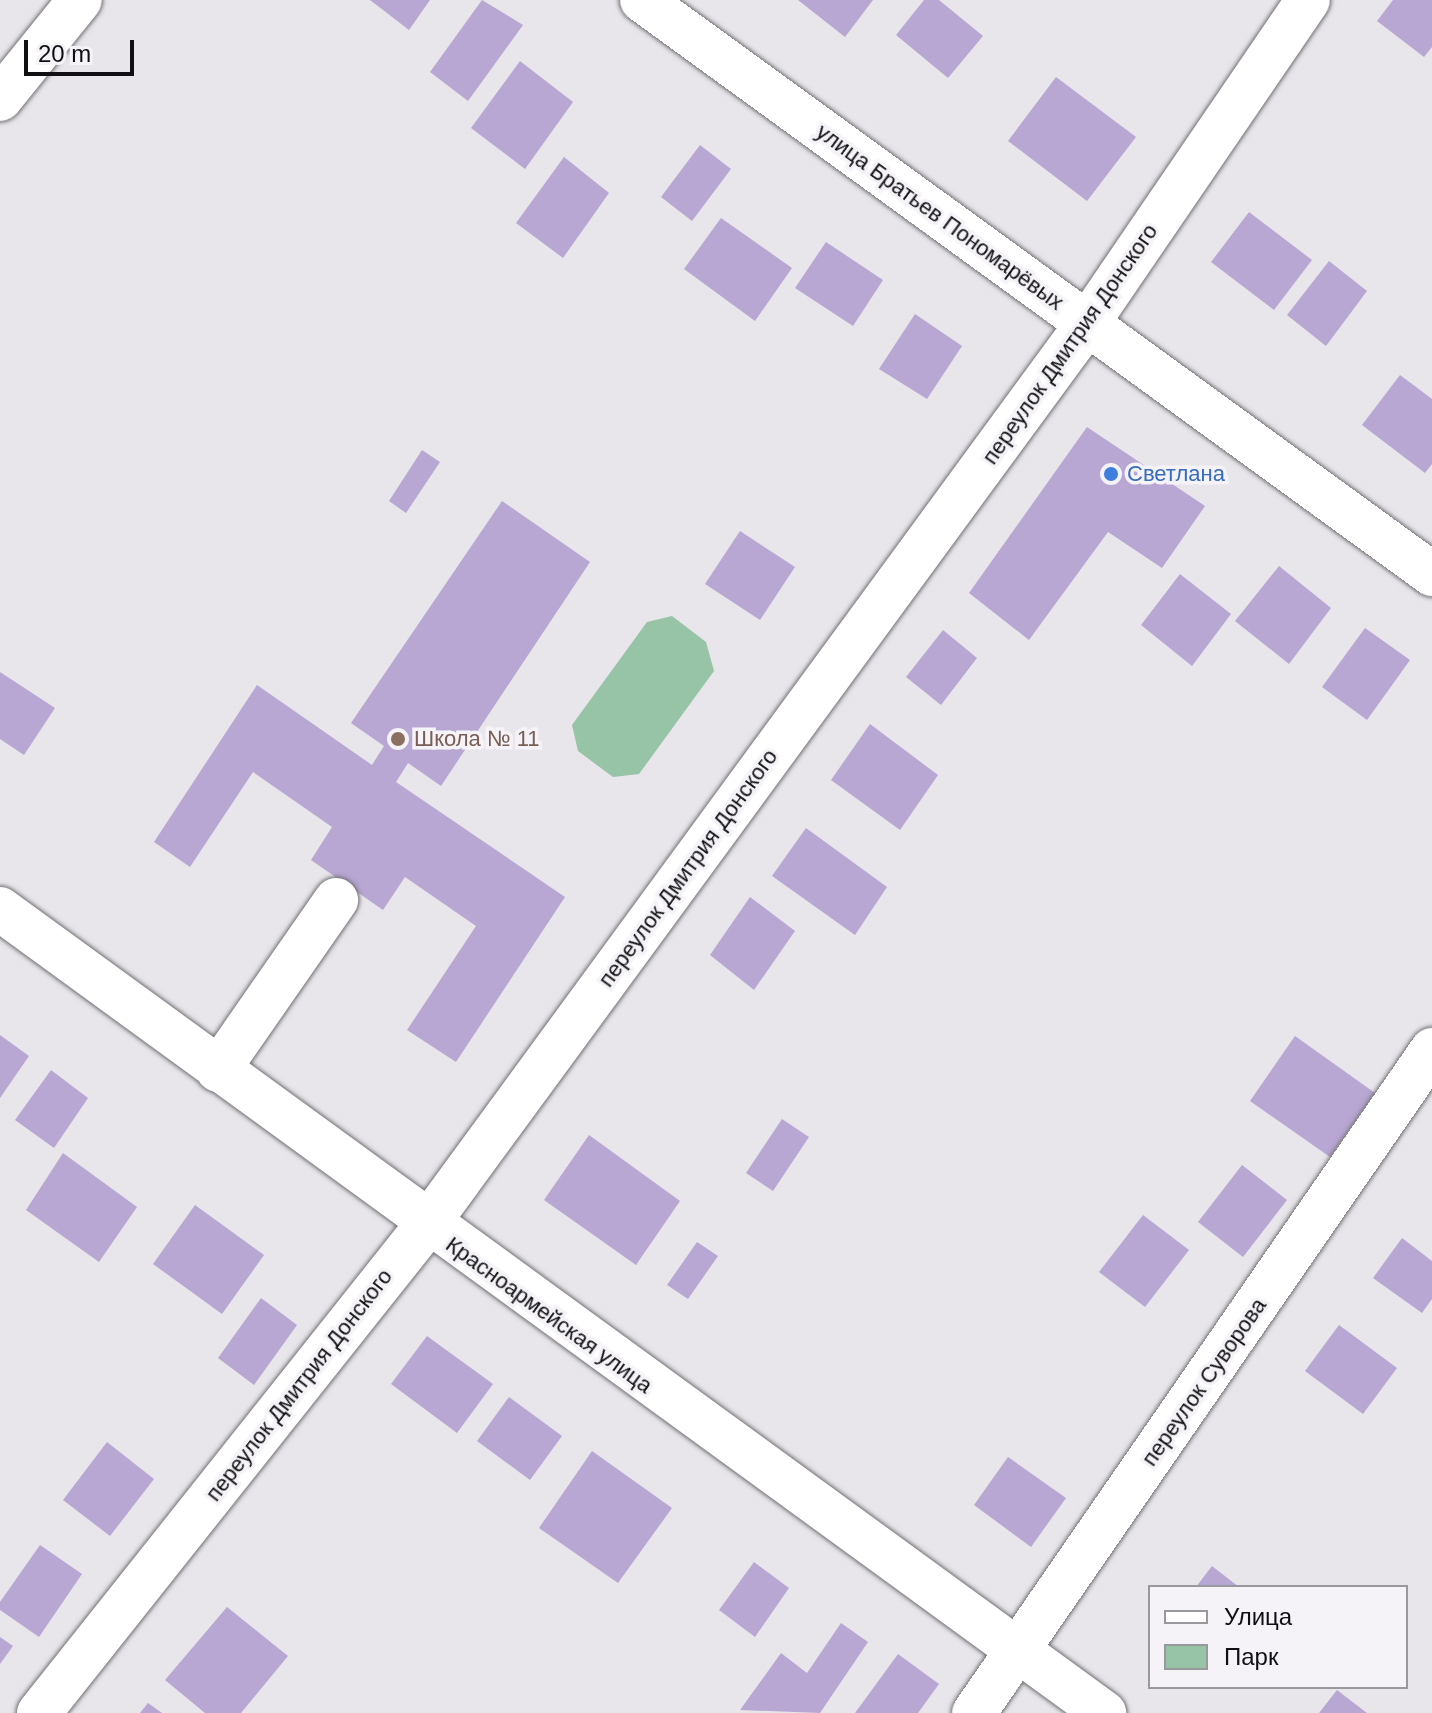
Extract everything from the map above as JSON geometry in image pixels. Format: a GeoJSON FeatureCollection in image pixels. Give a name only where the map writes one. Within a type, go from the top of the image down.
{"type":"FeatureCollection","features":[{"type":"Feature","properties":{"kind":"street"},"geometry":{"type":"LineString","coordinates":[[0,99],[80,0]]}},
{"type":"Feature","properties":{"kind":"street","name":"улица Братьев Пономарёвых"},"geometry":{"type":"LineString","coordinates":[[642,0],[1432,574]]}},
{"type":"Feature","properties":{"kind":"street","name":"переулок Дмитрия Донского"},"geometry":{"type":"LineString","coordinates":[[39,1713],[426,1226],[1087,324],[1308,0]]}},
{"type":"Feature","properties":{"kind":"street"},"geometry":{"type":"LineString","coordinates":[[218,1070],[336,900]]}},
{"type":"Feature","properties":{"kind":"street","name":"Красноармейская улица"},"geometry":{"type":"LineString","coordinates":[[0,909],[426,1226],[1104,1713]]}},
{"type":"Feature","properties":{"kind":"street","name":"переулок Суворова"},"geometry":{"type":"LineString","coordinates":[[974,1713],[1432,1050]]}},
{"type":"Feature","properties":{"kind":"green space"},"geometry":{"type":"Polygon","coordinates":[[[672,616],[706,642],[714,671],[639,774],[613,777],[578,751],[572,725],[647,622],[672,616]]]}},
{"type":"Feature","properties":{"kind":"building"},"geometry":{"type":"Polygon","coordinates":[[[370,0],[430,0],[409,30],[370,0]]]}},
{"type":"Feature","properties":{"kind":"building"},"geometry":{"type":"Polygon","coordinates":[[[482,0],[523,25],[468,101],[430,72],[482,0]]]}},
{"type":"Feature","properties":{"kind":"building"},"geometry":{"type":"Polygon","coordinates":[[[798,0],[873,0],[845,37],[798,0]]]}},
{"type":"Feature","properties":{"kind":"building"},"geometry":{"type":"Polygon","coordinates":[[[924,0],[939,0],[983,36],[948,78],[896,35],[924,0]]]}},
{"type":"Feature","properties":{"kind":"building"},"geometry":{"type":"Polygon","coordinates":[[[1393,0],[1432,0],[1432,47],[1424,57],[1377,21],[1393,0]]]}},
{"type":"Feature","properties":{"kind":"building"},"geometry":{"type":"Polygon","coordinates":[[[520,61],[573,102],[525,169],[471,128],[520,61]]]}},
{"type":"Feature","properties":{"kind":"building"},"geometry":{"type":"Polygon","coordinates":[[[1056,77],[1136,137],[1087,201],[1008,141],[1056,77]]]}},
{"type":"Feature","properties":{"kind":"building"},"geometry":{"type":"Polygon","coordinates":[[[700,145],[731,169],[692,221],[661,197],[700,145]]]}},
{"type":"Feature","properties":{"kind":"building"},"geometry":{"type":"Polygon","coordinates":[[[564,157],[609,193],[563,258],[516,223],[564,157]]]}},
{"type":"Feature","properties":{"kind":"building"},"geometry":{"type":"Polygon","coordinates":[[[1249,212],[1312,260],[1274,310],[1211,262],[1249,212]]]}},
{"type":"Feature","properties":{"kind":"building"},"geometry":{"type":"Polygon","coordinates":[[[721,218],[792,268],[755,321],[684,269],[721,218]]]}},
{"type":"Feature","properties":{"kind":"building"},"geometry":{"type":"Polygon","coordinates":[[[826,242],[883,280],[853,326],[795,288],[826,242]]]}},
{"type":"Feature","properties":{"kind":"building"},"geometry":{"type":"Polygon","coordinates":[[[1329,261],[1367,291],[1326,346],[1287,315],[1329,261]]]}},
{"type":"Feature","properties":{"kind":"building"},"geometry":{"type":"Polygon","coordinates":[[[915,314],[962,346],[927,399],[879,369],[915,314]]]}},
{"type":"Feature","properties":{"kind":"building"},"geometry":{"type":"Polygon","coordinates":[[[1400,375],[1432,399],[1432,464],[1425,473],[1362,425],[1400,375]]]}},
{"type":"Feature","properties":{"kind":"building"},"geometry":{"type":"Polygon","coordinates":[[[1087,427],[1205,506],[1162,568],[1108,532],[1029,640],[969,593],[1087,427]]]}},
{"type":"Feature","properties":{"kind":"building"},"geometry":{"type":"Polygon","coordinates":[[[422,450],[440,462],[406,513],[389,501],[422,450]]]}},
{"type":"Feature","properties":{"kind":"building"},"geometry":{"type":"Polygon","coordinates":[[[502,501],[590,562],[441,786],[408,763],[396,782],[565,897],[456,1062],[407,1030],[476,926],[405,877],[383,910],[311,860],[332,827],[253,772],[190,867],[154,842],[257,685],[372,765],[384,746],[351,723],[502,501]]]}},
{"type":"Feature","properties":{"kind":"building"},"geometry":{"type":"Polygon","coordinates":[[[740,531],[795,567],[760,620],[705,584],[740,531]]]}},
{"type":"Feature","properties":{"kind":"building"},"geometry":{"type":"Polygon","coordinates":[[[1279,566],[1331,608],[1289,664],[1235,621],[1279,566]]]}},
{"type":"Feature","properties":{"kind":"building"},"geometry":{"type":"Polygon","coordinates":[[[1180,574],[1231,614],[1192,666],[1141,625],[1180,574]]]}},
{"type":"Feature","properties":{"kind":"building"},"geometry":{"type":"Polygon","coordinates":[[[1365,628],[1410,660],[1367,720],[1322,687],[1365,628]]]}},
{"type":"Feature","properties":{"kind":"building"},"geometry":{"type":"Polygon","coordinates":[[[943,630],[977,658],[941,705],[906,677],[943,630]]]}},
{"type":"Feature","properties":{"kind":"building"},"geometry":{"type":"Polygon","coordinates":[[[0,672],[55,708],[24,755],[0,739],[0,672]]]}},
{"type":"Feature","properties":{"kind":"building"},"geometry":{"type":"Polygon","coordinates":[[[870,724],[938,775],[900,830],[831,780],[870,724]]]}},
{"type":"Feature","properties":{"kind":"building"},"geometry":{"type":"Polygon","coordinates":[[[806,828],[887,887],[855,935],[772,876],[806,828]]]}},
{"type":"Feature","properties":{"kind":"building"},"geometry":{"type":"Polygon","coordinates":[[[750,897],[795,931],[754,990],[710,955],[750,897]]]}},
{"type":"Feature","properties":{"kind":"building"},"geometry":{"type":"Polygon","coordinates":[[[0,1035],[29,1056],[0,1098],[0,1035]]]}},
{"type":"Feature","properties":{"kind":"building"},"geometry":{"type":"Polygon","coordinates":[[[1295,1036],[1375,1093],[1330,1157],[1250,1101],[1295,1036]]]}},
{"type":"Feature","properties":{"kind":"building"},"geometry":{"type":"Polygon","coordinates":[[[51,1070],[88,1098],[54,1148],[15,1120],[51,1070]]]}},
{"type":"Feature","properties":{"kind":"building"},"geometry":{"type":"Polygon","coordinates":[[[782,1119],[809,1137],[773,1191],[746,1173],[782,1119]]]}},
{"type":"Feature","properties":{"kind":"building"},"geometry":{"type":"Polygon","coordinates":[[[589,1135],[680,1201],[636,1265],[544,1200],[589,1135]]]}},
{"type":"Feature","properties":{"kind":"building"},"geometry":{"type":"Polygon","coordinates":[[[63,1153],[137,1207],[99,1262],[26,1210],[63,1153]]]}},
{"type":"Feature","properties":{"kind":"building"},"geometry":{"type":"Polygon","coordinates":[[[1242,1165],[1287,1200],[1243,1257],[1198,1222],[1242,1165]]]}},
{"type":"Feature","properties":{"kind":"building"},"geometry":{"type":"Polygon","coordinates":[[[195,1205],[264,1255],[222,1314],[153,1264],[195,1205]]]}},
{"type":"Feature","properties":{"kind":"building"},"geometry":{"type":"Polygon","coordinates":[[[1143,1215],[1189,1250],[1145,1307],[1099,1272],[1143,1215]]]}},
{"type":"Feature","properties":{"kind":"building"},"geometry":{"type":"Polygon","coordinates":[[[1402,1238],[1432,1261],[1432,1299],[1422,1313],[1373,1278],[1402,1238]]]}},
{"type":"Feature","properties":{"kind":"building"},"geometry":{"type":"Polygon","coordinates":[[[697,1242],[718,1256],[688,1299],[667,1285],[697,1242]]]}},
{"type":"Feature","properties":{"kind":"building"},"geometry":{"type":"Polygon","coordinates":[[[261,1298],[297,1325],[254,1385],[218,1358],[261,1298]]]}},
{"type":"Feature","properties":{"kind":"building"},"geometry":{"type":"Polygon","coordinates":[[[1339,1325],[1397,1368],[1363,1414],[1305,1371],[1339,1325]]]}},
{"type":"Feature","properties":{"kind":"building"},"geometry":{"type":"Polygon","coordinates":[[[427,1336],[493,1384],[457,1433],[391,1384],[427,1336]]]}},
{"type":"Feature","properties":{"kind":"building"},"geometry":{"type":"Polygon","coordinates":[[[509,1397],[562,1436],[530,1480],[477,1441],[509,1397]]]}},
{"type":"Feature","properties":{"kind":"building"},"geometry":{"type":"Polygon","coordinates":[[[107,1442],[154,1479],[110,1536],[63,1500],[107,1442]]]}},
{"type":"Feature","properties":{"kind":"building"},"geometry":{"type":"Polygon","coordinates":[[[592,1451],[672,1508],[618,1583],[539,1528],[592,1451]]]}},
{"type":"Feature","properties":{"kind":"building"},"geometry":{"type":"Polygon","coordinates":[[[1008,1457],[1066,1498],[1031,1547],[974,1505],[1008,1457]]]}},
{"type":"Feature","properties":{"kind":"building"},"geometry":{"type":"Polygon","coordinates":[[[40,1545],[82,1574],[39,1637],[0,1610],[0,1602],[40,1545]]]}},
{"type":"Feature","properties":{"kind":"building"},"geometry":{"type":"Polygon","coordinates":[[[754,1562],[789,1588],[755,1637],[719,1610],[754,1562]]]}},
{"type":"Feature","properties":{"kind":"building"},"geometry":{"type":"Polygon","coordinates":[[[1212,1566],[1236,1585],[1198,1585],[1212,1566]]]}},
{"type":"Feature","properties":{"kind":"building"},"geometry":{"type":"Polygon","coordinates":[[[227,1607],[288,1656],[241,1713],[205,1713],[165,1680],[227,1607]]]}},
{"type":"Feature","properties":{"kind":"building"},"geometry":{"type":"Polygon","coordinates":[[[841,1623],[868,1642],[820,1713],[740,1710],[781,1653],[807,1673],[841,1623]]]}},
{"type":"Feature","properties":{"kind":"building"},"geometry":{"type":"Polygon","coordinates":[[[0,1637],[13,1646],[0,1664],[0,1637]]]}},
{"type":"Feature","properties":{"kind":"building"},"geometry":{"type":"Polygon","coordinates":[[[898,1654],[939,1684],[918,1713],[855,1713],[898,1654]]]}},
{"type":"Feature","properties":{"kind":"building"},"geometry":{"type":"Polygon","coordinates":[[[1337,1690],[1367,1713],[1319,1713],[1337,1690]]]}},
{"type":"Feature","properties":{"kind":"building"},"geometry":{"type":"Polygon","coordinates":[[[148,1703],[162,1713],[140,1713],[148,1703]]]}},
{"type":"Feature","properties":{"kind":"place","name":"Светлана"},"geometry":{"type":"Point","coordinates":[1111,474]}},
{"type":"Feature","properties":{"kind":"place","name":"Школа № 11"},"geometry":{"type":"Point","coordinates":[398,739]}}]}
